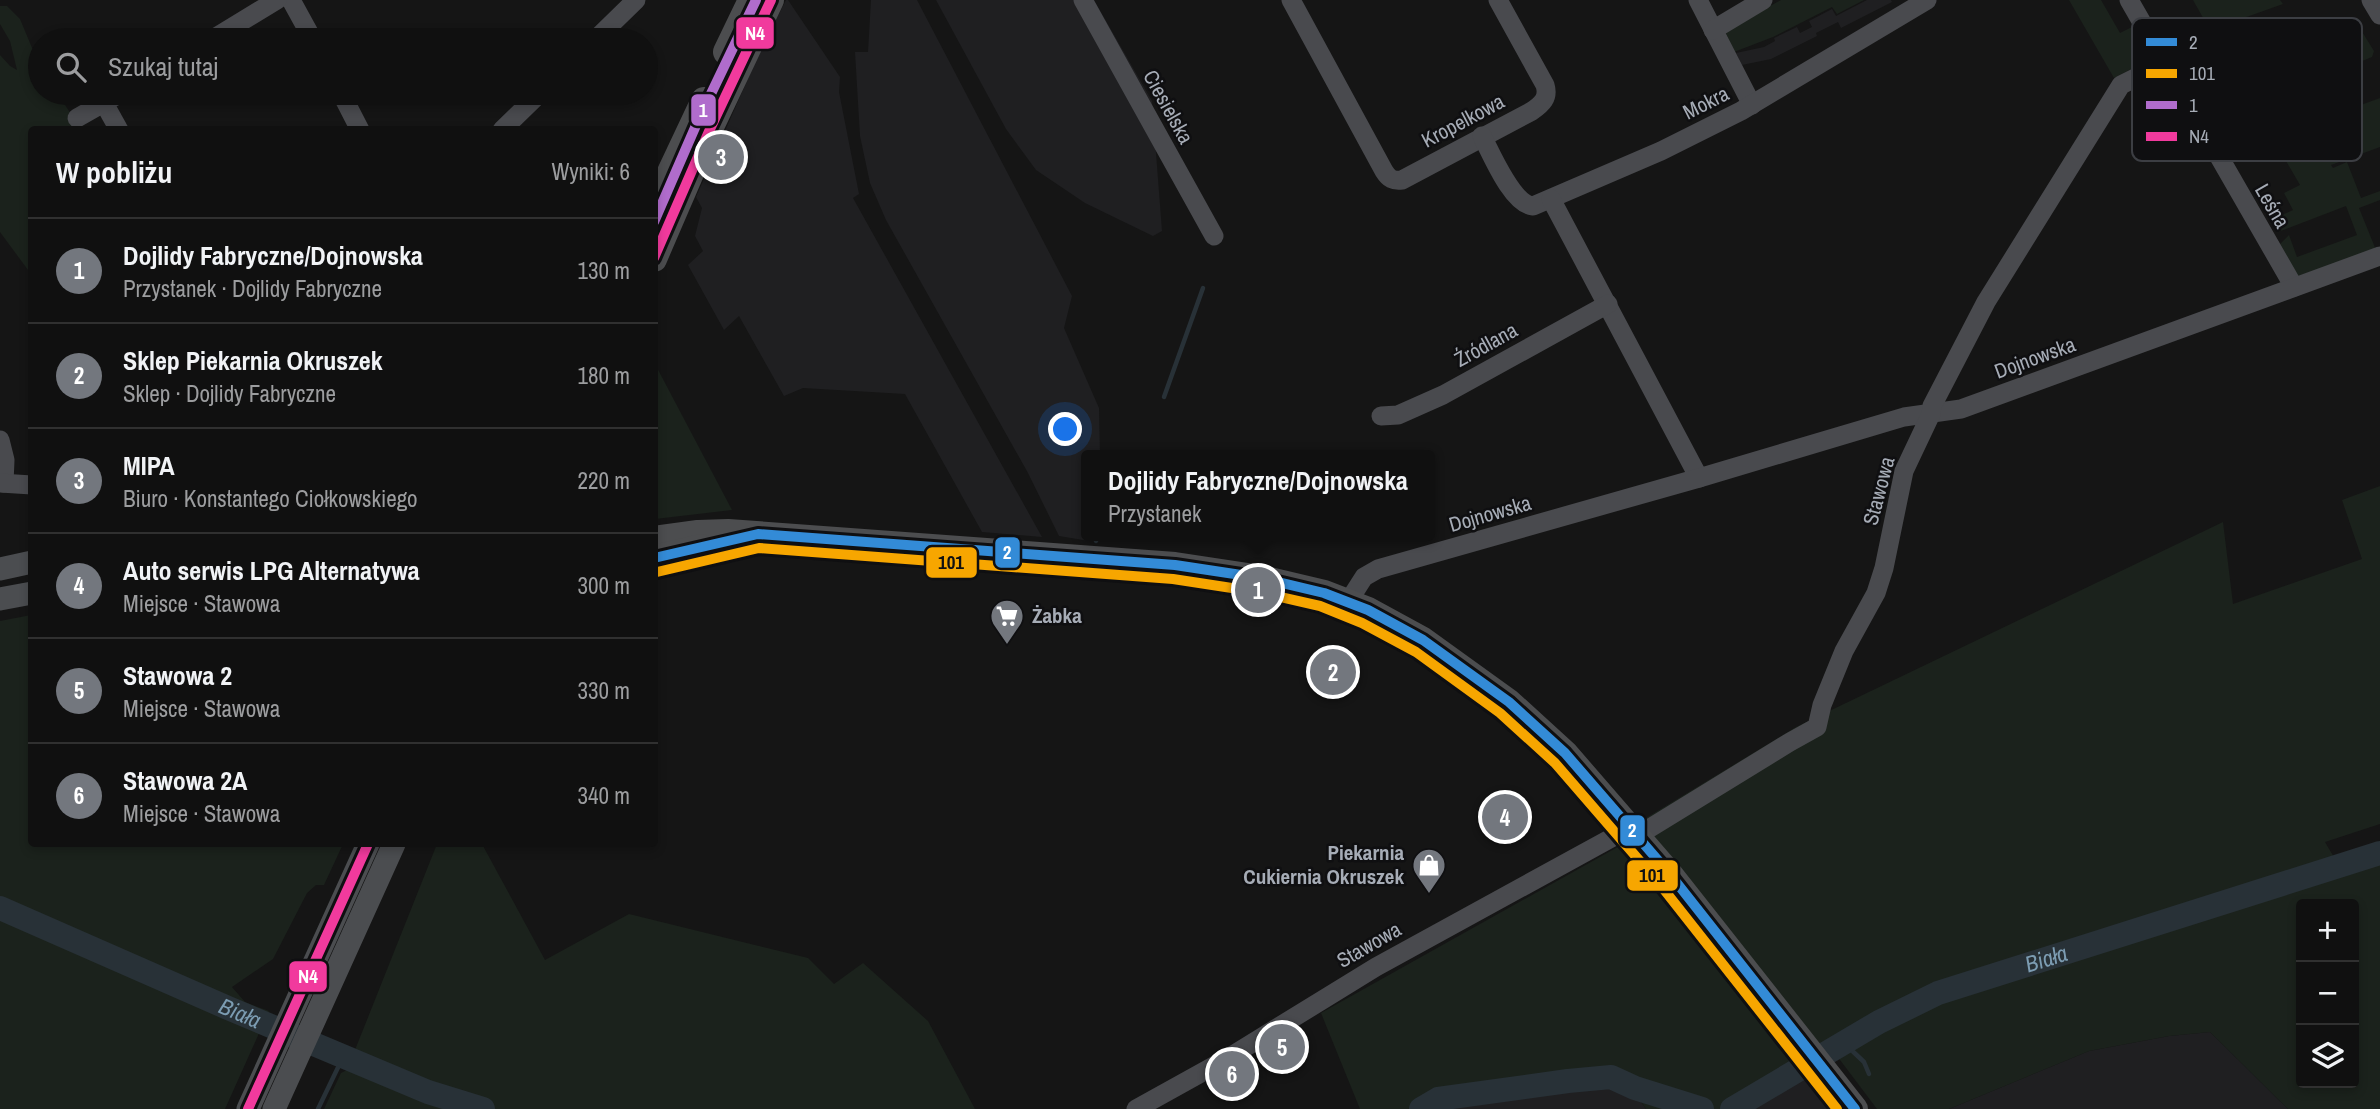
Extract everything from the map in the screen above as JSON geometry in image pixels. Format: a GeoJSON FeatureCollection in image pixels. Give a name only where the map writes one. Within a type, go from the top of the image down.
{"type":"FeatureCollection","features":[{"type":"Feature","properties":{"kind":"highway"},"geometry":{"type":"LineString","coordinates":[[658,198],[751,0]]}},
{"type":"Feature","properties":{"kind":"highway"},"geometry":{"type":"LineString","coordinates":[[658,250],[710,129],[771,0]]}},
{"type":"Feature","properties":{"kind":"highway"},"geometry":{"type":"LineString","coordinates":[[658,538],[698,533],[758,534],[1175,565],[1241,574],[1324,593],[1383,617],[1409,631],[1509,702],[1564,753],[1700,910],[1855,1109]]}},
{"type":"Feature","properties":{"kind":"highway"},"geometry":{"type":"LineString","coordinates":[[658,557],[758,534]]}},
{"type":"Feature","properties":{"kind":"main road"},"geometry":{"type":"LineString","coordinates":[[0,569],[28,563]]}},
{"type":"Feature","properties":{"kind":"main road"},"geometry":{"type":"LineString","coordinates":[[0,599],[28,594]]}},
{"type":"Feature","properties":{"kind":"main road"},"geometry":{"type":"LineString","coordinates":[[248,1109],[367,847]]}},
{"type":"Feature","properties":{"kind":"main road"},"geometry":{"type":"LineString","coordinates":[[274,1109],[393,847]]}},
{"type":"Feature","properties":{"kind":"street"},"geometry":{"type":"LineString","coordinates":[[231,28],[277,0]]}},
{"type":"Feature","properties":{"kind":"street"},"geometry":{"type":"LineString","coordinates":[[291,0],[306,28]]}},
{"type":"Feature","properties":{"kind":"street"},"geometry":{"type":"LineString","coordinates":[[607,28],[636,0]]}},
{"type":"Feature","properties":{"kind":"street","name":"Ciesielska"},"geometry":{"type":"LineString","coordinates":[[1083,0],[1214,236]]}},
{"type":"Feature","properties":{"kind":"street","name":"Kropelkowa"},"geometry":{"type":"LineString","coordinates":[[1291,0],[1387,176],[1395,180],[1402,180],[1538,107],[1546,97],[1545,85],[1498,0]]}},
{"type":"Feature","properties":{"kind":"street"},"geometry":{"type":"LineString","coordinates":[[1698,0],[1752,105]]}},
{"type":"Feature","properties":{"kind":"street"},"geometry":{"type":"LineString","coordinates":[[1713,30],[1763,0]]}},
{"type":"Feature","properties":{"kind":"street","name":"Mokra"},"geometry":{"type":"LineString","coordinates":[[1482,136],[1516,197],[1526,205],[1533,206],[1661,151],[1752,105],[1927,0]]}},
{"type":"Feature","properties":{"kind":"street","name":"Leśna"},"geometry":{"type":"LineString","coordinates":[[2129,0],[2139,18]]}},
{"type":"Feature","properties":{"kind":"street"},"geometry":{"type":"LineString","coordinates":[[2371,0],[2380,15]]}},
{"type":"Feature","properties":{"kind":"street","name":"Stawowa"},"geometry":{"type":"LineString","coordinates":[[1136,1109],[1228,1058],[1376,967],[1817,727],[1822,705],[1844,651],[1876,593],[1884,568],[1904,471],[1933,406],[1986,302],[2121,85],[2132,80]]}},
{"type":"Feature","properties":{"kind":"street"},"geometry":{"type":"LineString","coordinates":[[77,118],[95,105]]}},
{"type":"Feature","properties":{"kind":"street"},"geometry":{"type":"LineString","coordinates":[[111,105],[118,126]]}},
{"type":"Feature","properties":{"kind":"street"},"geometry":{"type":"LineString","coordinates":[[347,105],[358,126]]}},
{"type":"Feature","properties":{"kind":"street"},"geometry":{"type":"LineString","coordinates":[[506,126],[528,105]]}},
{"type":"Feature","properties":{"kind":"street","name":"Leśna"},"geometry":{"type":"LineString","coordinates":[[2221,161],[2294,288]]}},
{"type":"Feature","properties":{"kind":"street"},"geometry":{"type":"LineString","coordinates":[[1551,199],[1699,478]]}},
{"type":"Feature","properties":{"kind":"street","name":"Dojnowska"},"geometry":{"type":"LineString","coordinates":[[1348,602],[1364,577],[1378,569],[1904,417],[1961,409],[2380,256]]}},
{"type":"Feature","properties":{"kind":"street","name":"Źródlana"},"geometry":{"type":"LineString","coordinates":[[1381,416],[1398,415],[1443,395],[1608,304]]}},
{"type":"Feature","properties":{"kind":"street"},"geometry":{"type":"LineString","coordinates":[[0,440],[5,460],[2,483],[28,485]]}},
{"type":"Feature","properties":{"kind":"shaded area"},"geometry":{"type":"Polygon","coordinates":[[[786,0],[840,77],[839,92],[859,194],[853,198],[1042,537],[982,532],[905,394],[803,388],[784,396],[739,316],[724,330],[688,265],[703,251],[695,236],[702,208],[696,197],[761,49],[786,0]]]}},
{"type":"Feature","properties":{"kind":"shaded area"},"geometry":{"type":"Polygon","coordinates":[[[871,0],[917,0],[1072,296],[1064,328],[1099,408],[1100,450],[1081,450],[1081,540],[1059,536],[1028,473],[886,220],[870,183],[860,136],[855,52],[868,52],[871,0]]]}},
{"type":"Feature","properties":{"kind":"shaded area"},"geometry":{"type":"Polygon","coordinates":[[[936,0],[1094,0],[1152,101],[1162,231],[1153,236],[1085,203],[1036,170],[1006,129],[936,0]]]}},
{"type":"Feature","properties":{"kind":"shaded area"},"geometry":{"type":"Polygon","coordinates":[[[1781,0],[1864,0],[1837,14],[1832,7],[1773,37],[1734,52],[1725,31],[1781,0]]]}},
{"type":"Feature","properties":{"kind":"shaded area"},"geometry":{"type":"Polygon","coordinates":[[[1867,0],[1892,2],[1841,28],[1838,22],[1816,33],[1817,36],[1771,59],[1742,65],[1736,53],[1764,47],[1775,41],[1774,38],[1797,27],[1800,33],[1812,27],[1809,21],[1832,9],[1836,16],[1867,0]]]}},
{"type":"Feature","properties":{"kind":"shaded area"},"geometry":{"type":"Polygon","coordinates":[[[2069,0],[2101,0],[2120,33],[2132,27],[2132,69],[2114,78],[2069,0]]]}},
{"type":"Feature","properties":{"kind":"shaded area"},"geometry":{"type":"Polygon","coordinates":[[[2193,0],[2280,0],[2283,4],[2244,18],[2203,18],[2193,0]]]}},
{"type":"Feature","properties":{"kind":"shaded area"},"geometry":{"type":"Polygon","coordinates":[[[0,6],[7,6],[20,19],[28,38],[28,105],[65,105],[71,114],[72,126],[28,126],[28,270],[0,232],[0,55],[17,70],[10,41],[0,24],[0,6]]]}},
{"type":"Feature","properties":{"kind":"shaded area"},"geometry":{"type":"Polygon","coordinates":[[[2362,32],[2374,51],[2372,57],[2362,61],[2362,32]]]}},
{"type":"Feature","properties":{"kind":"shaded area"},"geometry":{"type":"Polygon","coordinates":[[[2380,98],[2380,147],[2362,154],[2362,105],[2380,98]]]}},
{"type":"Feature","properties":{"kind":"shaded area"},"geometry":{"type":"Polygon","coordinates":[[[2286,161],[2342,161],[2331,165],[2333,168],[2347,162],[2361,198],[2380,191],[2380,200],[2359,208],[2376,250],[2298,276],[2279,245],[2289,235],[2297,257],[2357,235],[2346,206],[2278,232],[2267,212],[2277,206],[2282,215],[2293,210],[2284,193],[2300,185],[2286,161]]]}},
{"type":"Feature","properties":{"kind":"shaded area"},"geometry":{"type":"Polygon","coordinates":[[[658,370],[732,510],[658,519],[658,370]]]}},
{"type":"Feature","properties":{"kind":"shaded area"},"geometry":{"type":"Polygon","coordinates":[[[2380,486],[2380,824],[2325,842],[2342,871],[2380,858],[2380,1109],[2288,1109],[2210,1032],[2169,1036],[2089,1051],[1949,1109],[1877,1109],[1834,1052],[1745,1109],[1646,1109],[1635,1093],[1610,1080],[1464,1096],[1451,1109],[1360,1109],[1321,1013],[1632,839],[1641,821],[1796,727],[2223,522],[2233,604],[2362,559],[2342,500],[2380,486]]]}},
{"type":"Feature","properties":{"kind":"shaded area"},"geometry":{"type":"Polygon","coordinates":[[[28,616],[28,847],[342,847],[324,885],[316,885],[307,893],[273,959],[232,987],[245,1002],[269,1011],[225,1109],[0,1109],[0,621],[28,616]]]}},
{"type":"Feature","properties":{"kind":"shaded area"},"geometry":{"type":"Polygon","coordinates":[[[436,847],[484,847],[545,960],[629,914],[808,958],[834,984],[863,963],[928,1021],[975,1109],[324,1109],[341,1073],[347,1070],[436,847]]]}},
{"type":"Feature","properties":{"kind":"shaded area"},"geometry":{"type":"Polygon","coordinates":[[[2210,1032],[2288,1109],[1949,1109],[2089,1051],[2169,1036],[2210,1032]]]}},
{"type":"Feature","properties":{"kind":"shaded area"},"geometry":{"type":"Polygon","coordinates":[[[1805,1070],[1832,1109],[1745,1109],[1805,1070]]]}},
{"type":"Feature","properties":{"kind":"shaded area"},"geometry":{"type":"Polygon","coordinates":[[[1610,1080],[1635,1093],[1646,1109],[1451,1109],[1464,1096],[1610,1080]]]}},
{"type":"Feature","properties":{"kind":"waterway"},"geometry":{"type":"LineString","coordinates":[[1164,397],[1203,288]]}},
{"type":"Feature","properties":{"kind":"waterway","name":"Biała"},"geometry":{"type":"LineString","coordinates":[[1732,1109],[1879,1022],[1938,993],[2380,853]]}},
{"type":"Feature","properties":{"kind":"waterway","name":"Biała"},"geometry":{"type":"LineString","coordinates":[[0,908],[428,1092],[483,1109]]}},
{"type":"Feature","properties":{"kind":"waterway"},"geometry":{"type":"LineString","coordinates":[[1844,1043],[1864,1062],[1869,1074]]}},
{"type":"Feature","properties":{"kind":"waterway"},"geometry":{"type":"LineString","coordinates":[[318,1109],[344,1055]]}},
{"type":"Feature","properties":{"kind":"waterway","name":"Biała"},"geometry":{"type":"LineString","coordinates":[[1421,1109],[1438,1099],[1611,1077],[1635,1088],[1702,1109]]}},
{"type":"Feature","properties":{"kind":"transit line","name":"1"},"geometry":{"type":"LineString","coordinates":[[658,213],[697,123],[756,0]]}},
{"type":"Feature","properties":{"kind":"transit line","name":"N4"},"geometry":{"type":"LineString","coordinates":[[658,249],[710,129],[771,0]]}},
{"type":"Feature","properties":{"kind":"transit line","name":"2"},"geometry":{"type":"LineString","coordinates":[[658,557],[758,534],[1175,565],[1261,578],[1324,593],[1368,610],[1423,640],[1509,702],[1565,753],[1669,873],[1855,1109]]}},
{"type":"Feature","properties":{"kind":"transit line","name":"101"},"geometry":{"type":"LineString","coordinates":[[658,572],[759,548],[1173,579],[1258,592],[1320,606],[1362,623],[1416,652],[1500,713],[1555,763],[1658,882],[1837,1109]]}},
{"type":"Feature","properties":{"kind":"transit line","name":"N4"},"geometry":{"type":"LineString","coordinates":[[248,1109],[367,847]]}},
{"type":"Feature","properties":{"kind":"place","name":"MIPA"},"geometry":{"type":"Point","coordinates":[721,157]}},
{"type":"Feature","properties":{"kind":"place","name":"Dojlidy Fabryczne/Dojnowska"},"geometry":{"type":"Point","coordinates":[1258,590]}},
{"type":"Feature","properties":{"kind":"place","name":"Żabka"},"geometry":{"type":"Point","coordinates":[1007,646]}},
{"type":"Feature","properties":{"kind":"place","name":"Sklep Piekarnia Okruszek"},"geometry":{"type":"Point","coordinates":[1333,672]}},
{"type":"Feature","properties":{"kind":"place","name":"Auto serwis LPG Alternatywa"},"geometry":{"type":"Point","coordinates":[1505,817]}},
{"type":"Feature","properties":{"kind":"place","name":"Piekarnia Cukiernia Okruszek"},"geometry":{"type":"Point","coordinates":[1429,895]}},
{"type":"Feature","properties":{"kind":"place","name":"Stawowa 2"},"geometry":{"type":"Point","coordinates":[1282,1047]}},
{"type":"Feature","properties":{"kind":"place","name":"Stawowa 2A"},"geometry":{"type":"Point","coordinates":[1232,1074]}}]}
